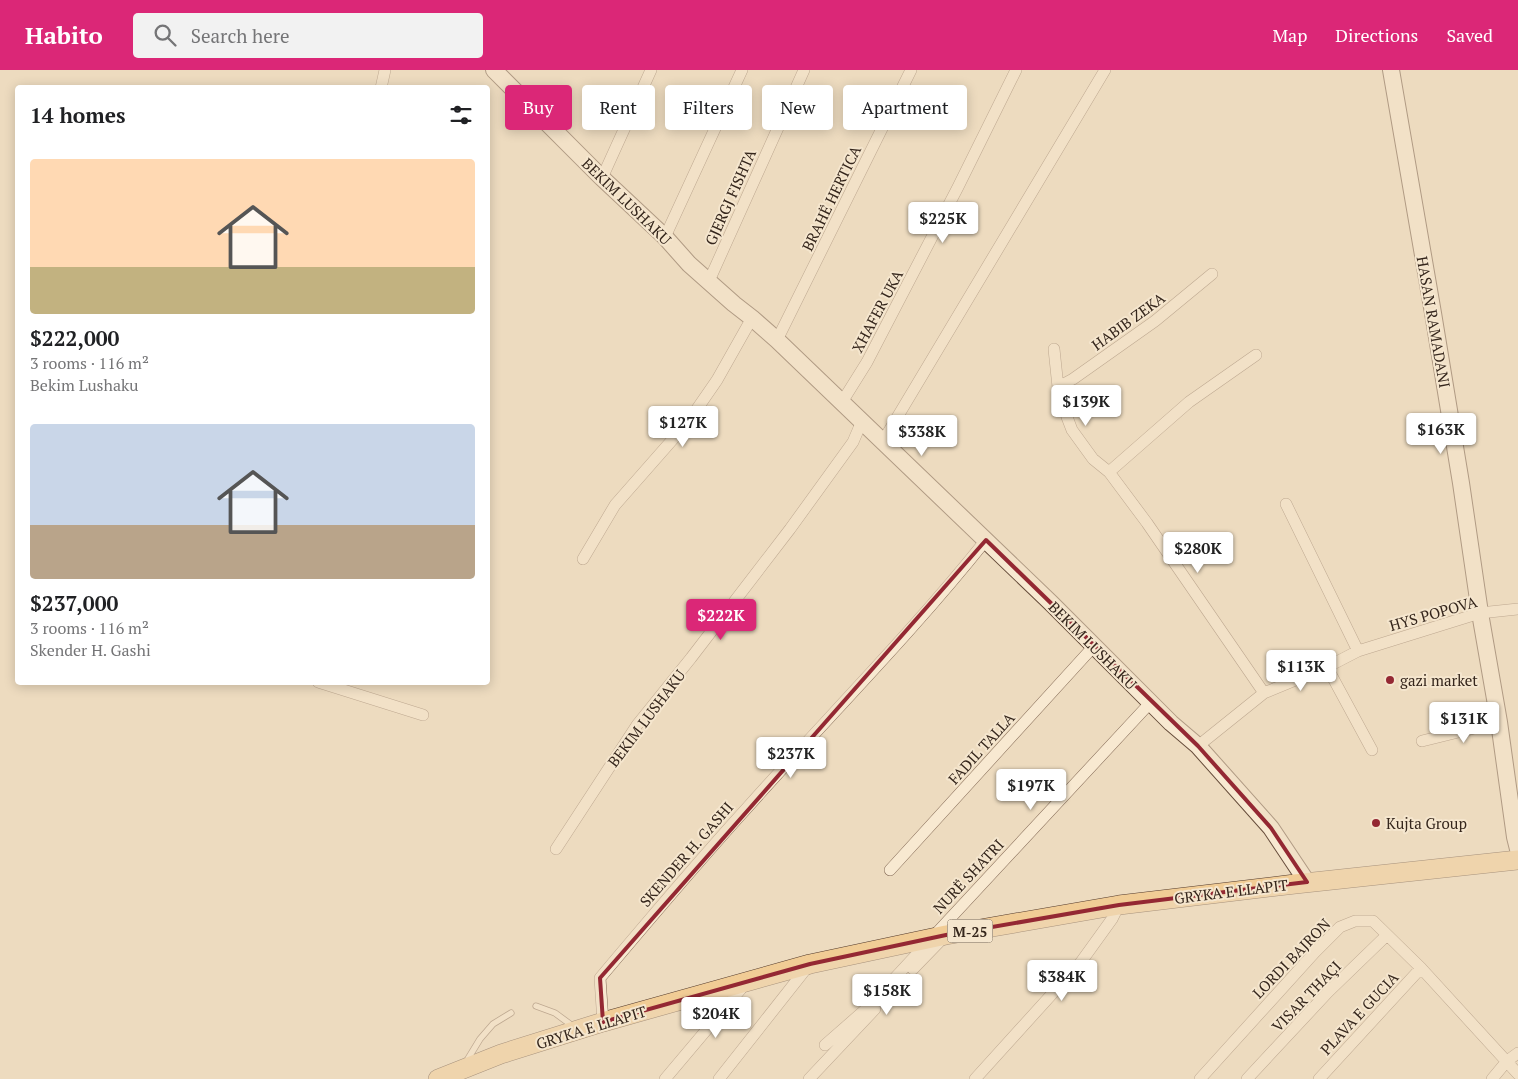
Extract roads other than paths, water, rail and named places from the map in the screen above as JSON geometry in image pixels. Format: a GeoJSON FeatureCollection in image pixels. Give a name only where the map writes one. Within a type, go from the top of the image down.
{"type":"FeatureCollection","features":[{"type":"Feature","properties":{"kind":"main road","name":"GRYKA E LLAPIT"},"geometry":{"type":"LineString","coordinates":[[438,1079],[501,1054],[602,1022],[810,964],[938,937],[1119,905],[1307,882],[1518,860]]}},
{"type":"Feature","properties":{"kind":"street"},"geometry":{"type":"LineString","coordinates":[[382,85],[385,70]]}},
{"type":"Feature","properties":{"kind":"street"},"geometry":{"type":"LineString","coordinates":[[602,178],[651,70]]}},
{"type":"Feature","properties":{"kind":"street"},"geometry":{"type":"LineString","coordinates":[[665,237],[742,70]]}},
{"type":"Feature","properties":{"kind":"street","name":"GJERGJ FISHTA"},"geometry":{"type":"LineString","coordinates":[[709,281],[804,70]]}},
{"type":"Feature","properties":{"kind":"street","name":"BRAHË HERTICA"},"geometry":{"type":"LineString","coordinates":[[777,340],[911,70]]}},
{"type":"Feature","properties":{"kind":"street","name":"XHAFER UKA"},"geometry":{"type":"LineString","coordinates":[[842,402],[867,362],[958,187],[1016,70]]}},
{"type":"Feature","properties":{"kind":"street"},"geometry":{"type":"LineString","coordinates":[[883,441],[1105,70]]}},
{"type":"Feature","properties":{"kind":"street","name":"HASAN RAMADANI"},"geometry":{"type":"LineString","coordinates":[[1391,70],[1459,473],[1499,722],[1516,843]]}},
{"type":"Feature","properties":{"kind":"street","name":"BEKIM LUSHAKU"},"geometry":{"type":"LineString","coordinates":[[502,73],[602,178],[665,237],[689,264],[777,340],[986,540],[1171,723],[1198,746],[1271,828],[1307,882]]}},
{"type":"Feature","properties":{"kind":"street","name":"HABIB ZEKA"},"geometry":{"type":"LineString","coordinates":[[1058,387],[1073,379],[1155,321],[1212,274]]}},
{"type":"Feature","properties":{"kind":"street"},"geometry":{"type":"LineString","coordinates":[[583,559],[616,505],[688,422],[717,380],[752,318]]}},
{"type":"Feature","properties":{"kind":"street"},"geometry":{"type":"LineString","coordinates":[[1054,349],[1058,387],[1072,430],[1093,459],[1109,472],[1147,523],[1264,693]]}},
{"type":"Feature","properties":{"kind":"street"},"geometry":{"type":"LineString","coordinates":[[1109,472],[1189,402],[1256,355]]}},
{"type":"Feature","properties":{"kind":"street","name":"BEKIM LUSHAKU"},"geometry":{"type":"LineString","coordinates":[[556,848],[637,725],[795,522],[853,442],[862,421]]}},
{"type":"Feature","properties":{"kind":"street"},"geometry":{"type":"LineString","coordinates":[[1286,504],[1358,651]]}},
{"type":"Feature","properties":{"kind":"street","name":"SKENDER H. GASHI"},"geometry":{"type":"LineString","coordinates":[[602,1022],[600,978],[746,808],[890,652],[986,540]]}},
{"type":"Feature","properties":{"kind":"street","name":"HYS POPOVA"},"geometry":{"type":"LineString","coordinates":[[1198,746],[1264,693],[1327,667],[1358,651],[1480,613],[1518,609]]}},
{"type":"Feature","properties":{"kind":"street","name":"FADIL TALLA"},"geometry":{"type":"LineString","coordinates":[[890,870],[1094,646]]}},
{"type":"Feature","properties":{"kind":"street"},"geometry":{"type":"LineString","coordinates":[[1327,667],[1372,750]]}},
{"type":"Feature","properties":{"kind":"street"},"geometry":{"type":"LineString","coordinates":[[328,685],[423,715]]}},
{"type":"Feature","properties":{"kind":"street","name":"NURË SHATRI"},"geometry":{"type":"LineString","coordinates":[[826,1045],[866,1009],[938,937],[1151,702]]}},
{"type":"Feature","properties":{"kind":"street"},"geometry":{"type":"LineString","coordinates":[[1422,741],[1499,722]]}},
{"type":"Feature","properties":{"kind":"street"},"geometry":{"type":"LineString","coordinates":[[975,1079],[1081,962],[1112,919],[1119,905]]}},
{"type":"Feature","properties":{"kind":"street","name":"LORDI BAJRON"},"geometry":{"type":"LineString","coordinates":[[1200,1079],[1340,927],[1355,922],[1373,921],[1422,968],[1518,1074]]}},
{"type":"Feature","properties":{"kind":"street","name":"VISAR THAÇI"},"geometry":{"type":"LineString","coordinates":[[1247,1079],[1328,992],[1387,935]]}},
{"type":"Feature","properties":{"kind":"street"},"geometry":{"type":"LineString","coordinates":[[809,1079],[938,937]]}},
{"type":"Feature","properties":{"kind":"street"},"geometry":{"type":"LineString","coordinates":[[719,1079],[810,964]]}},
{"type":"Feature","properties":{"kind":"street","name":"PLAVA E GUCIA"},"geometry":{"type":"LineString","coordinates":[[1319,1079],[1422,968]]}},
{"type":"Feature","properties":{"kind":"street"},"geometry":{"type":"LineString","coordinates":[[665,1079],[746,982]]}},
{"type":"Feature","properties":{"kind":"street"},"geometry":{"type":"LineString","coordinates":[[1492,1079],[1507,1061],[1518,1053]]}},
{"type":"Feature","properties":{"kind":"lane"},"geometry":{"type":"LineString","coordinates":[[536,1006],[555,1012],[577,1031]]}},
{"type":"Feature","properties":{"kind":"lane"},"geometry":{"type":"LineString","coordinates":[[464,1069],[480,1039],[492,1024],[511,1013]]}},
{"type":"Feature","properties":{"kind":"place","name":"gazi market"},"geometry":{"type":"Point","coordinates":[1390,680]}},
{"type":"Feature","properties":{"kind":"place","name":"Kujta Group"},"geometry":{"type":"Point","coordinates":[1376,823]}}]}
